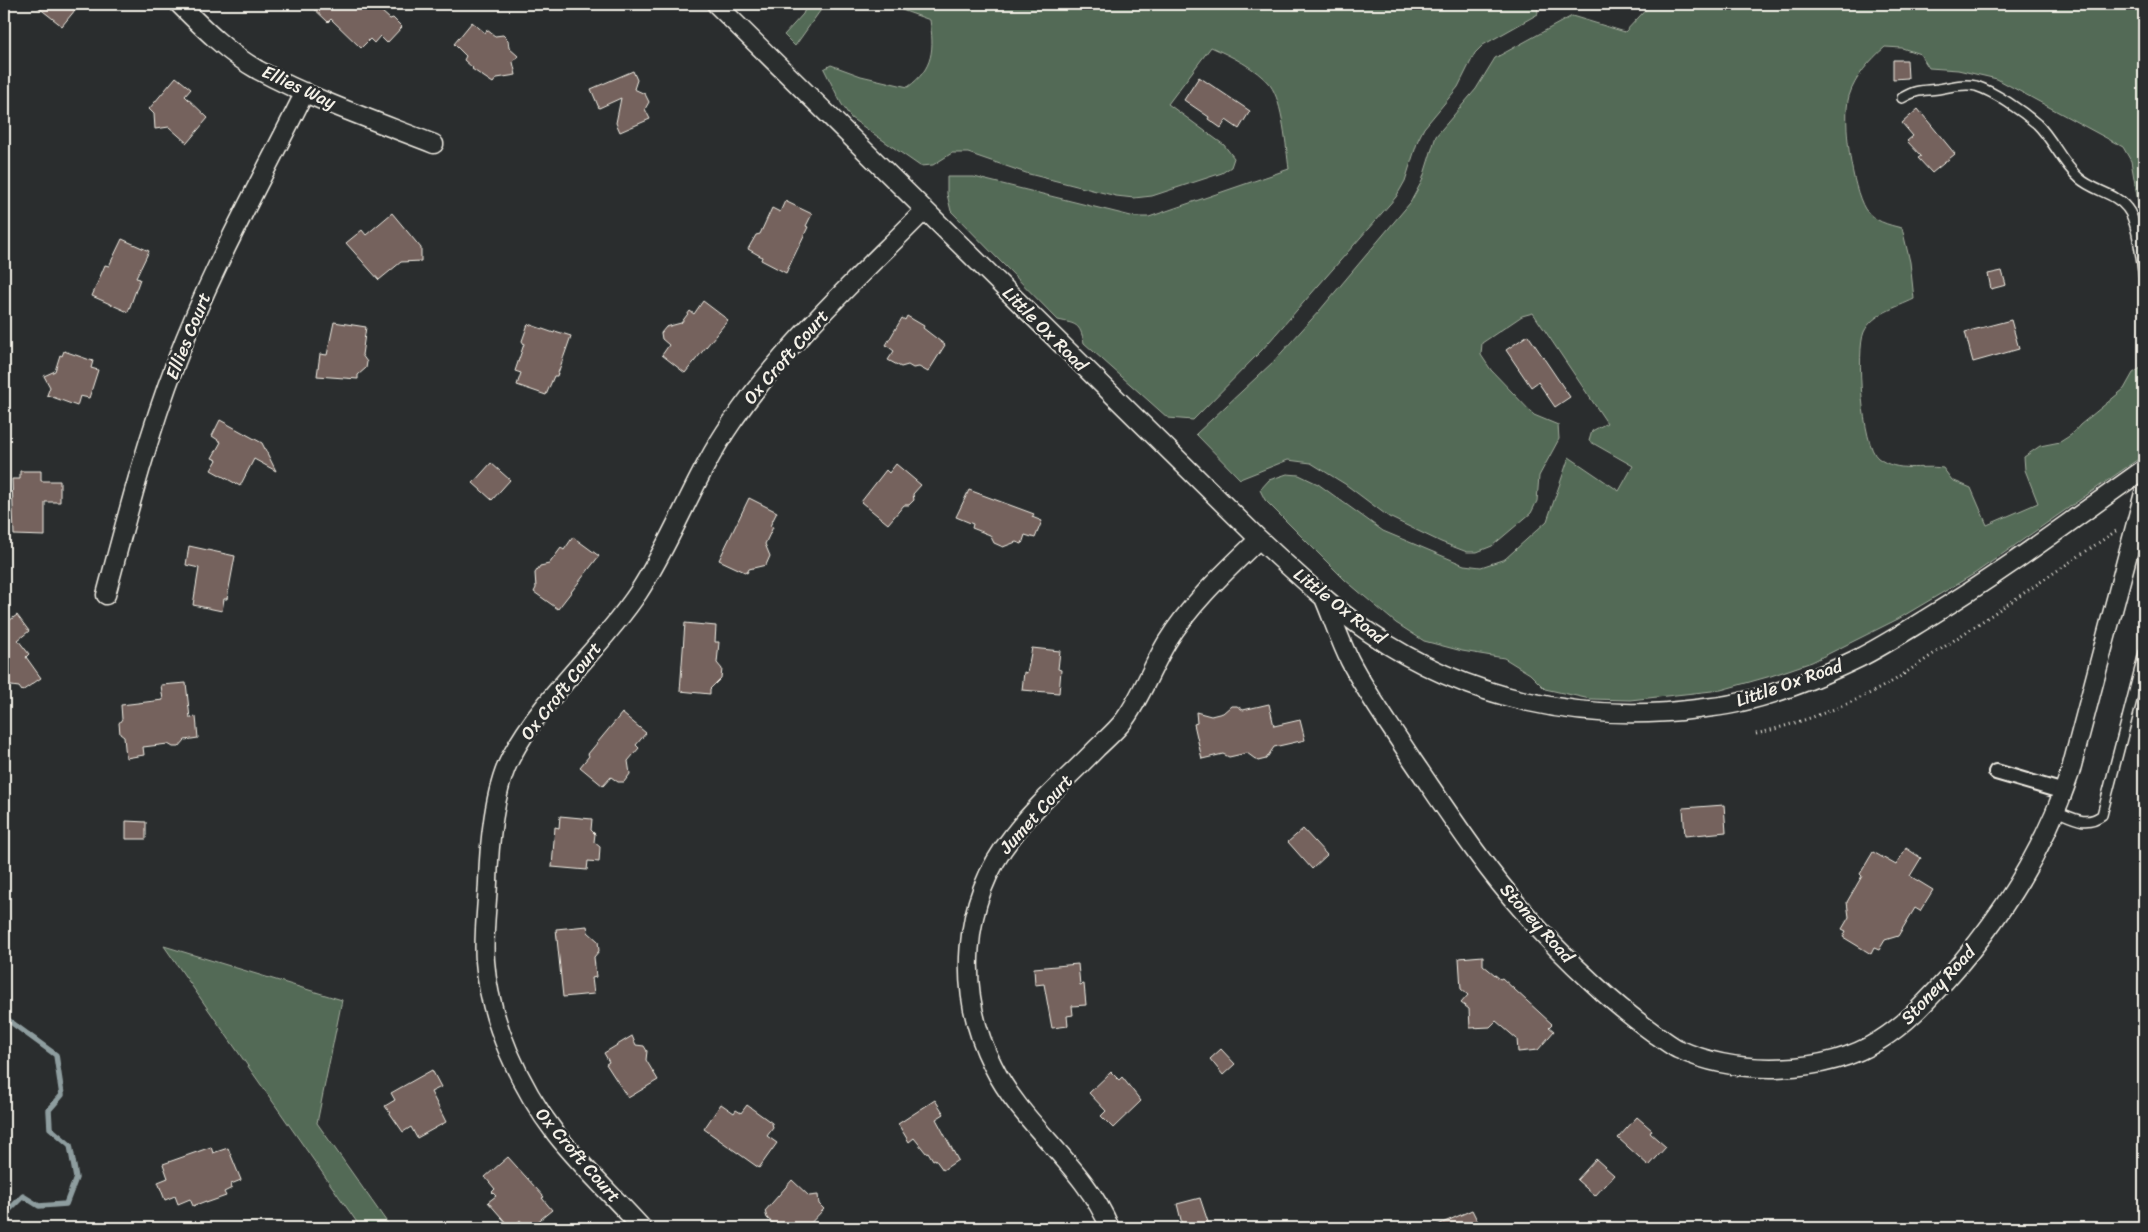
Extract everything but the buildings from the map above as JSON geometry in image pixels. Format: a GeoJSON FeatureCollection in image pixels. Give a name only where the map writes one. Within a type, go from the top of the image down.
{"type":"FeatureCollection","features":[{"type":"Feature","properties":{"kind":"street","name":"Ellies Way"},"geometry":{"type":"LineString","coordinates":[[180,4],[220,43],[257,69],[305,92],[434,144]]}},
{"type":"Feature","properties":{"kind":"street","name":"Little Ox Road"},"geometry":{"type":"LineString","coordinates":[[716,4],[1259,539],[1324,598],[1371,634],[1410,656],[1460,681],[1496,694],[1549,706],[1581,711],[1623,714],[1681,711],[1740,703],[1826,673],[1861,658],[1967,594],[2144,469]]}},
{"type":"Feature","properties":{"kind":"street","name":"Ellies Court"},"geometry":{"type":"LineString","coordinates":[[106,594],[140,464],[176,360],[210,283],[305,92]]}},
{"type":"Feature","properties":{"kind":"street","name":"Ox Croft Court"},"geometry":{"type":"LineString","coordinates":[[642,1228],[557,1136],[534,1104],[511,1060],[495,1015],[485,962],[488,861],[495,806],[510,758],[536,717],[616,623],[638,592],[660,557],[714,452],[736,416],[767,374],[793,344],[925,210]]}},
{"type":"Feature","properties":{"kind":"street","name":"Stoney Road"},"geometry":{"type":"LineString","coordinates":[[1324,598],[1350,661],[1380,711],[1458,827],[1520,909],[1555,947],[1620,1009],[1676,1048],[1712,1062],[1757,1068],[1818,1063],[1855,1052],[1877,1042],[1896,1029],[1923,1005],[1986,932],[2010,898],[2036,855],[2064,792],[2144,494]]}},
{"type":"Feature","properties":{"kind":"street","name":"Jumet Court"},"geometry":{"type":"LineString","coordinates":[[1110,1228],[1101,1208],[1073,1168],[1017,1104],[992,1066],[974,1018],[970,996],[969,952],[972,926],[986,880],[1012,837],[1124,721],[1146,685],[1166,644],[1184,617],[1259,539]]}},
{"type":"Feature","properties":{"kind":"street"},"geometry":{"type":"LineString","coordinates":[[1996,772],[2064,792]]}},
{"type":"Feature","properties":{"kind":"lane"},"geometry":{"type":"LineString","coordinates":[[1902,98],[1917,90],[1958,85],[1975,86],[1997,96],[2038,125],[2062,160],[2079,178],[2094,189],[2112,197],[2128,208],[2137,231],[2144,278]]}},
{"type":"Feature","properties":{"kind":"lane"},"geometry":{"type":"LineString","coordinates":[[2056,811],[2082,822],[2094,821],[2102,815],[2144,652]]}},
{"type":"Feature","properties":{"kind":"path"},"geometry":{"type":"LineString","coordinates":[[1756,734],[1819,716],[1856,701],[1895,680],[2120,528]]}},
{"type":"Feature","properties":{"kind":"green space"},"geometry":{"type":"Polygon","coordinates":[[[807,4],[825,4],[795,46],[784,35],[803,14],[807,4]]]}},
{"type":"Feature","properties":{"kind":"green space"},"geometry":{"type":"Polygon","coordinates":[[[885,4],[1537,4],[1538,14],[1483,45],[1475,53],[1458,87],[1424,128],[1418,140],[1405,181],[1396,197],[1262,350],[1193,420],[1168,418],[1084,343],[1079,328],[1069,322],[1058,320],[951,211],[947,194],[947,177],[974,177],[1135,217],[1149,217],[1289,169],[1281,113],[1270,85],[1235,58],[1211,47],[1168,104],[1224,145],[1234,158],[1231,167],[1222,173],[1152,196],[1134,198],[1116,196],[1029,174],[968,153],[952,153],[933,165],[920,166],[851,118],[841,103],[824,69],[831,65],[861,76],[908,87],[917,80],[927,65],[932,49],[930,20],[885,4]]]}},
{"type":"Feature","properties":{"kind":"green space"},"geometry":{"type":"Polygon","coordinates":[[[1651,4],[2144,4],[2144,236],[2131,161],[2123,147],[1997,79],[1958,70],[1929,68],[1920,54],[1902,48],[1885,47],[1869,63],[1855,82],[1849,96],[1847,121],[1852,170],[1860,199],[1872,217],[1902,228],[1910,262],[1914,299],[1879,316],[1868,325],[1864,332],[1861,377],[1864,418],[1872,450],[1878,458],[1886,463],[1901,467],[1943,468],[1952,480],[1971,488],[1987,525],[2038,503],[2025,470],[2024,457],[2040,446],[2060,442],[2071,435],[2080,425],[2124,389],[2133,373],[2144,366],[2144,455],[1974,574],[1898,619],[1812,662],[1721,690],[1630,700],[1590,699],[1545,689],[1530,674],[1504,658],[1462,651],[1424,641],[1396,623],[1345,580],[1265,500],[1260,490],[1269,480],[1287,474],[1299,475],[1318,484],[1383,531],[1464,565],[1481,567],[1505,559],[1547,521],[1569,457],[1619,491],[1633,466],[1589,441],[1592,431],[1607,423],[1533,313],[1522,316],[1482,343],[1481,355],[1491,370],[1534,415],[1558,425],[1559,439],[1539,476],[1537,501],[1531,513],[1492,546],[1477,552],[1467,552],[1441,542],[1389,517],[1345,484],[1311,463],[1288,460],[1240,479],[1196,434],[1273,362],[1320,310],[1410,203],[1422,181],[1436,136],[1476,89],[1495,58],[1572,16],[1625,32],[1651,4]]]}},
{"type":"Feature","properties":{"kind":"green space"},"geometry":{"type":"Polygon","coordinates":[[[164,946],[342,1000],[317,1123],[391,1228],[361,1228],[164,946]]]}},
{"type":"Feature","properties":{"kind":"waterway"},"geometry":{"type":"LineString","coordinates":[[4,1017],[56,1055],[62,1095],[49,1110],[50,1128],[70,1145],[76,1178],[66,1204],[39,1206],[23,1196],[4,1215]]}}]}
